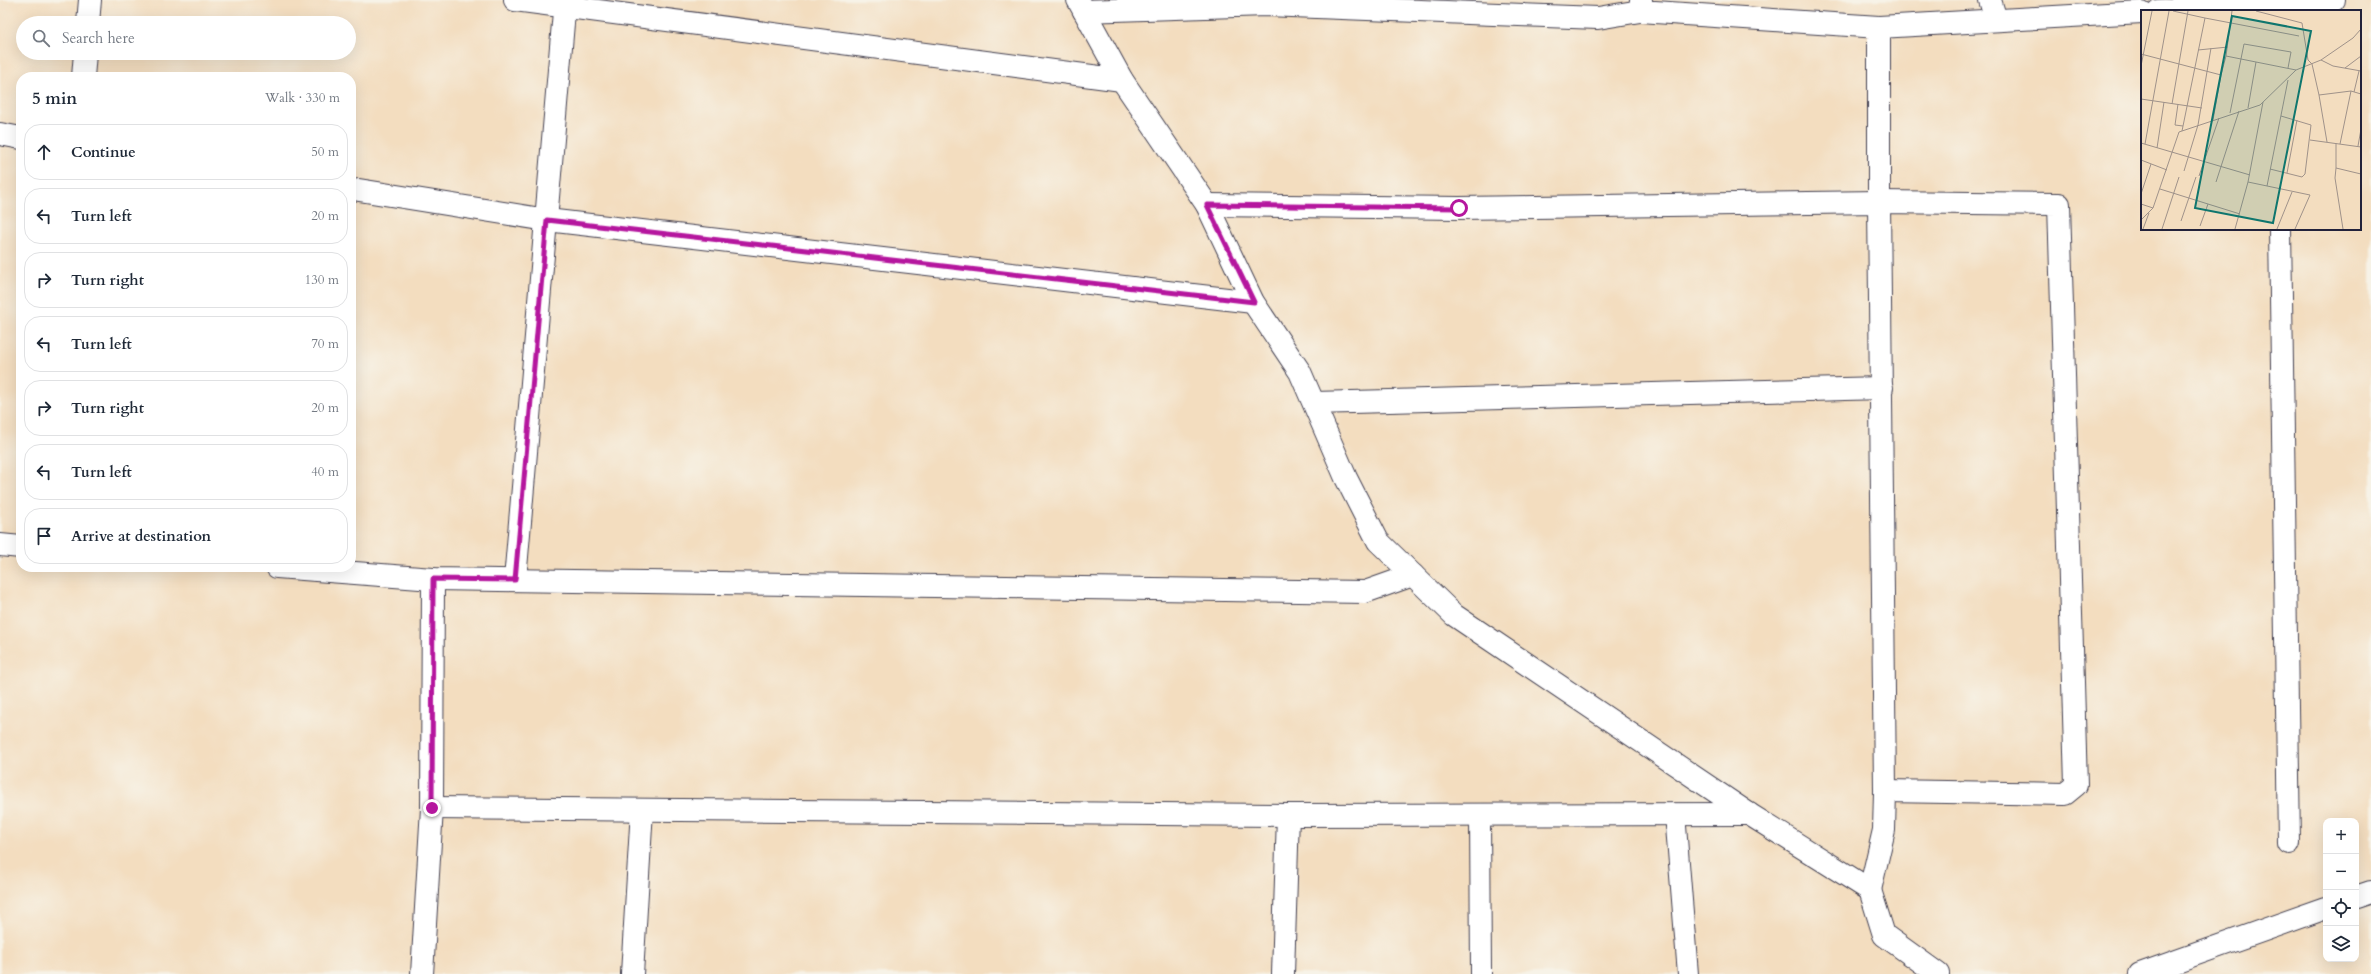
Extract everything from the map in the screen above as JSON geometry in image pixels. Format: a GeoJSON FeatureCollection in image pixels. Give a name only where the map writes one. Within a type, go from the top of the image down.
{"type":"FeatureCollection","features":[{"type":"Feature","properties":{"kind":"street"},"geometry":{"type":"LineString","coordinates":[[89,16],[90,0]]}},
{"type":"Feature","properties":{"kind":"street"},"geometry":{"type":"LineString","coordinates":[[515,0],[565,4],[1122,80]]}},
{"type":"Feature","properties":{"kind":"street"},"geometry":{"type":"LineString","coordinates":[[2178,10],[2279,5],[2334,0]]}},
{"type":"Feature","properties":{"kind":"street"},"geometry":{"type":"LineString","coordinates":[[515,580],[565,4]]}},
{"type":"Feature","properties":{"kind":"street"},"geometry":{"type":"LineString","coordinates":[[1870,890],[1749,814],[1454,615],[1378,541],[1346,478],[1300,372],[1254,302],[1207,205],[1122,80],[1081,5],[1266,5],[1598,18],[1641,5],[1879,27],[1993,10],[2141,12]]}},
{"type":"Feature","properties":{"kind":"street"},"geometry":{"type":"LineString","coordinates":[[1879,27],[1879,202],[1885,791],[1884,830],[1870,890],[1884,935],[1938,974]]}},
{"type":"Feature","properties":{"kind":"street"},"geometry":{"type":"LineString","coordinates":[[83,72],[84,60]]}},
{"type":"Feature","properties":{"kind":"street"},"geometry":{"type":"LineString","coordinates":[[0,134],[16,137]]}},
{"type":"Feature","properties":{"kind":"street"},"geometry":{"type":"LineString","coordinates":[[359,190],[547,220],[1254,302]]}},
{"type":"Feature","properties":{"kind":"street"},"geometry":{"type":"LineString","coordinates":[[1207,205],[1459,208],[1879,202],[2059,204],[2076,785],[2065,794],[1885,791]]}},
{"type":"Feature","properties":{"kind":"street"},"geometry":{"type":"LineString","coordinates":[[2280,230],[2289,843]]}},
{"type":"Feature","properties":{"kind":"street"},"geometry":{"type":"LineString","coordinates":[[1314,403],[1882,388]]}},
{"type":"Feature","properties":{"kind":"street"},"geometry":{"type":"LineString","coordinates":[[0,545],[16,547]]}},
{"type":"Feature","properties":{"kind":"street"},"geometry":{"type":"LineString","coordinates":[[342,572],[433,579],[1365,592],[1413,575]]}},
{"type":"Feature","properties":{"kind":"street"},"geometry":{"type":"LineString","coordinates":[[422,974],[432,808],[433,579]]}},
{"type":"Feature","properties":{"kind":"street"},"geometry":{"type":"LineString","coordinates":[[432,808],[1288,815],[1749,814]]}},
{"type":"Feature","properties":{"kind":"street"},"geometry":{"type":"LineString","coordinates":[[632,974],[642,810]]}},
{"type":"Feature","properties":{"kind":"street"},"geometry":{"type":"LineString","coordinates":[[1283,974],[1288,815]]}},
{"type":"Feature","properties":{"kind":"street"},"geometry":{"type":"LineString","coordinates":[[2359,896],[2371,892]]}},
{"type":"Feature","properties":{"kind":"street"},"geometry":{"type":"LineString","coordinates":[[2140,974],[2323,909]]}},
{"type":"Feature","properties":{"kind":"lane"},"geometry":{"type":"LineString","coordinates":[[1480,814],[1481,974]]}},
{"type":"Feature","properties":{"kind":"lane"},"geometry":{"type":"LineString","coordinates":[[1675,814],[1688,974]]}},
{"type":"Feature","properties":{"kind":"route"},"geometry":{"type":"LineString","coordinates":[[432,808],[433,579],[515,580],[547,220],[1254,302],[1207,205],[1459,208]]}}]}
